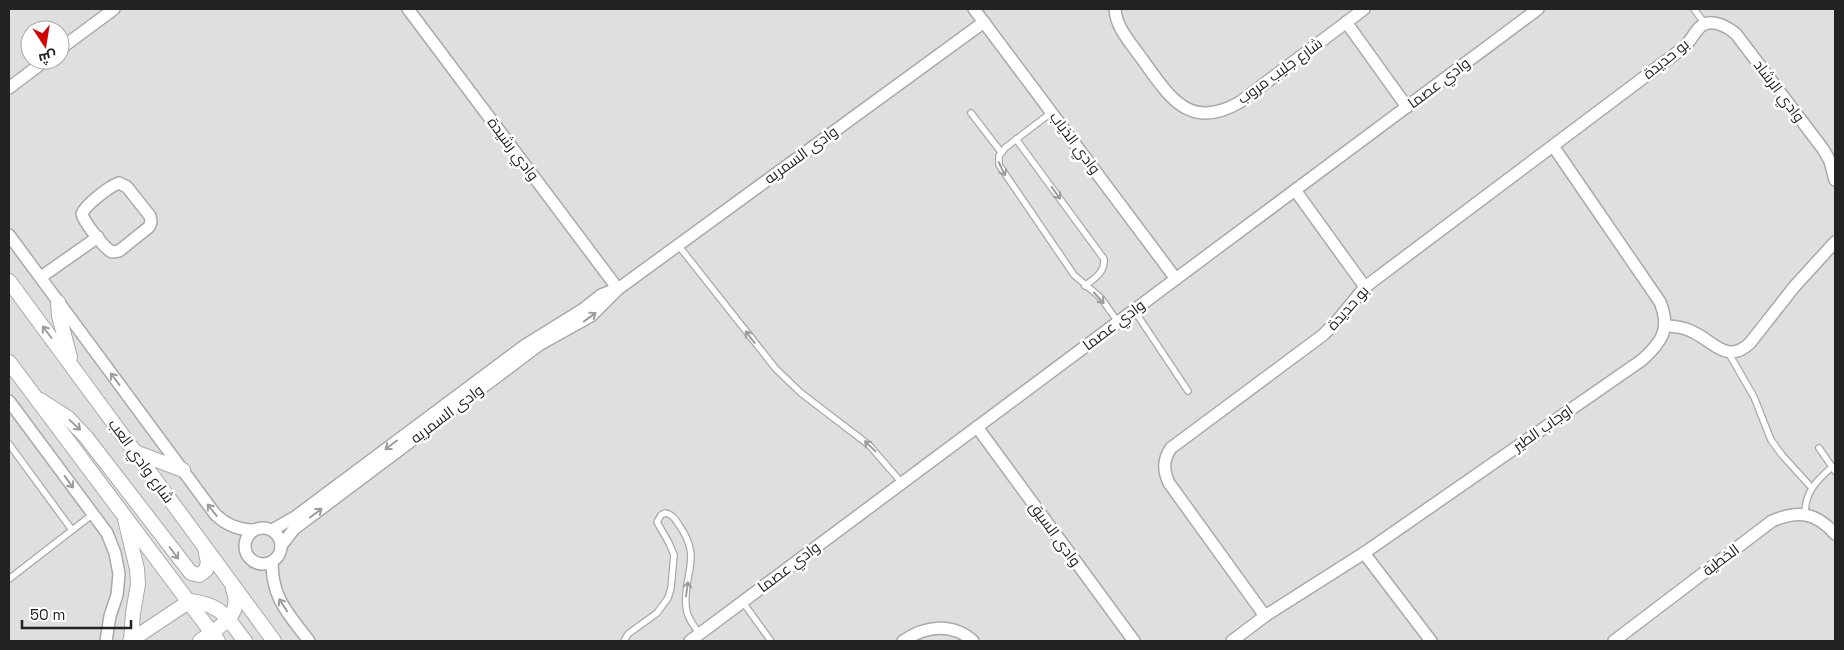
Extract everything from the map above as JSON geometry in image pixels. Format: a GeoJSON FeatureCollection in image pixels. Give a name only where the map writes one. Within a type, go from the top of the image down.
{"type":"FeatureCollection","features":[{"type":"Feature","properties":{"kind":"street"},"geometry":{"type":"LineString","coordinates":[[70,42],[114,9]]}},
{"type":"Feature","properties":{"kind":"street","name":"وادي رشيدة"},"geometry":{"type":"LineString","coordinates":[[408,9],[618,289]]}},
{"type":"Feature","properties":{"kind":"street","name":"وادي الذياب"},"geometry":{"type":"LineString","coordinates":[[974,9],[1176,279]]}},
{"type":"Feature","properties":{"kind":"street","name":"شارع جليب مروب"},"geometry":{"type":"LineString","coordinates":[[1115,9],[1115,16],[1120,29],[1164,90],[1180,105],[1199,113],[1214,113],[1240,102],[1364,9]]}},
{"type":"Feature","properties":{"kind":"street","name":"وادي عصما"},"geometry":{"type":"LineString","coordinates":[[695,638],[742,601],[1538,9]]}},
{"type":"Feature","properties":{"kind":"street","name":"وادى السمريه"},"geometry":{"type":"LineString","coordinates":[[281,546],[294,529],[539,345],[591,316],[618,289],[984,22]]}},
{"type":"Feature","properties":{"kind":"street"},"geometry":{"type":"LineString","coordinates":[[1346,22],[1407,107]]}},
{"type":"Feature","properties":{"kind":"street","name":"بو حديدة"},"geometry":{"type":"LineString","coordinates":[[1265,616],[1169,483],[1165,474],[1167,453],[1176,443],[1323,335],[1365,287],[1683,48],[1700,27],[1705,24]]}},
{"type":"Feature","properties":{"kind":"street","name":"وادي الرشاد"},"geometry":{"type":"LineString","coordinates":[[1705,24],[1719,24],[1736,34],[1823,149],[1830,161],[1835,180]]}},
{"type":"Feature","properties":{"kind":"street"},"geometry":{"type":"LineString","coordinates":[[9,88],[33,70]]}},
{"type":"Feature","properties":{"kind":"street"},"geometry":{"type":"LineString","coordinates":[[1553,146],[1654,292],[1665,315],[1665,326],[1682,327],[1690,330],[1721,350],[1728,352],[1741,350],[1750,343],[1794,287],[1835,242]]}},
{"type":"Feature","properties":{"kind":"street"},"geometry":{"type":"LineString","coordinates":[[116,184],[125,185],[150,216],[150,225],[115,252],[109,251],[98,237],[83,218],[84,210],[116,184]]}},
{"type":"Feature","properties":{"kind":"street"},"geometry":{"type":"LineString","coordinates":[[1295,190],[1365,287]]}},
{"type":"Feature","properties":{"kind":"street"},"geometry":{"type":"LineString","coordinates":[[9,235],[221,520],[237,528],[254,530]]}},
{"type":"Feature","properties":{"kind":"street"},"geometry":{"type":"LineString","coordinates":[[41,277],[98,237]]}},
{"type":"Feature","properties":{"kind":"street","name":"شارع وادي العب"},"geometry":{"type":"LineString","coordinates":[[9,281],[274,641]]}},
{"type":"Feature","properties":{"kind":"street","name":"وادى السمريه"},"geometry":{"type":"LineString","coordinates":[[272,530],[295,517],[524,346],[601,296],[618,289]]}},
{"type":"Feature","properties":{"kind":"street"},"geometry":{"type":"LineString","coordinates":[[58,302],[59,316],[72,365]]}},
{"type":"Feature","properties":{"kind":"street","name":"اوجاب الطير"},"geometry":{"type":"LineString","coordinates":[[1232,641],[1265,616],[1364,553],[1642,360],[1662,338],[1665,326]]}},
{"type":"Feature","properties":{"kind":"street"},"geometry":{"type":"LineString","coordinates":[[9,362],[215,637]]}},
{"type":"Feature","properties":{"kind":"street"},"geometry":{"type":"LineString","coordinates":[[35,398],[58,410],[86,437],[191,574],[199,575],[206,570],[208,562],[204,546]]}},
{"type":"Feature","properties":{"kind":"street"},"geometry":{"type":"LineString","coordinates":[[9,401],[107,533],[115,553],[119,574],[117,595],[110,616],[106,641]]}},
{"type":"Feature","properties":{"kind":"street","name":"وادى السيق"},"geometry":{"type":"LineString","coordinates":[[977,427],[1134,641]]}},
{"type":"Feature","properties":{"kind":"street"},"geometry":{"type":"LineString","coordinates":[[134,451],[183,470]]}},
{"type":"Feature","properties":{"kind":"street","name":"الخطية"},"geometry":{"type":"LineString","coordinates":[[1617,640],[1772,521],[1796,513],[1805,514]]}},
{"type":"Feature","properties":{"kind":"street"},"geometry":{"type":"LineString","coordinates":[[124,514],[137,570],[138,584],[130,641]]}},
{"type":"Feature","properties":{"kind":"street"},"geometry":{"type":"LineString","coordinates":[[1805,514],[1823,522],[1835,534]]}},
{"type":"Feature","properties":{"kind":"street"},"geometry":{"type":"LineString","coordinates":[[260,528],[272,530],[277,534],[281,546],[277,558],[272,562],[259,564],[248,558],[244,546],[249,534],[260,528]]}},
{"type":"Feature","properties":{"kind":"street"},"geometry":{"type":"LineString","coordinates":[[1364,553],[1431,641]]}},
{"type":"Feature","properties":{"kind":"street"},"geometry":{"type":"LineString","coordinates":[[272,562],[273,586],[276,595],[309,641]]}},
{"type":"Feature","properties":{"kind":"street"},"geometry":{"type":"LineString","coordinates":[[200,641],[215,637],[232,616],[237,597],[231,583]]}},
{"type":"Feature","properties":{"kind":"street"},"geometry":{"type":"LineString","coordinates":[[130,641],[190,602],[218,608],[245,641]]}},
{"type":"Feature","properties":{"kind":"street"},"geometry":{"type":"LineString","coordinates":[[903,641],[926,630],[942,627],[956,630],[973,641]]}},
{"type":"Feature","properties":{"kind":"lane"},"geometry":{"type":"LineString","coordinates":[[1694,9],[1705,24]]}},
{"type":"Feature","properties":{"kind":"lane"},"geometry":{"type":"LineString","coordinates":[[1052,112],[1001,152],[998,160],[1000,169],[1074,275],[1084,286],[1101,298],[1118,322]]}},
{"type":"Feature","properties":{"kind":"lane"},"geometry":{"type":"LineString","coordinates":[[971,113],[1001,152]]}},
{"type":"Feature","properties":{"kind":"lane"},"geometry":{"type":"LineString","coordinates":[[1016,139],[1104,260],[1101,273],[1084,286]]}},
{"type":"Feature","properties":{"kind":"lane"},"geometry":{"type":"LineString","coordinates":[[678,245],[776,368],[801,393],[864,441],[879,455],[902,483]]}},
{"type":"Feature","properties":{"kind":"lane"},"geometry":{"type":"LineString","coordinates":[[1134,310],[1188,391]]}},
{"type":"Feature","properties":{"kind":"lane"},"geometry":{"type":"LineString","coordinates":[[1728,352],[1757,403],[1771,440],[1811,487]]}},
{"type":"Feature","properties":{"kind":"lane"},"geometry":{"type":"LineString","coordinates":[[9,444],[72,530]]}},
{"type":"Feature","properties":{"kind":"lane"},"geometry":{"type":"LineString","coordinates":[[1805,514],[1805,505],[1811,487],[1834,469],[1819,448]]}},
{"type":"Feature","properties":{"kind":"lane"},"geometry":{"type":"LineString","coordinates":[[624,641],[628,634],[656,613],[668,598],[674,555],[669,542],[657,522],[661,515],[665,513],[673,516],[690,544],[692,558],[686,606],[695,638]]}},
{"type":"Feature","properties":{"kind":"lane"},"geometry":{"type":"LineString","coordinates":[[9,578],[93,514]]}},
{"type":"Feature","properties":{"kind":"lane"},"geometry":{"type":"LineString","coordinates":[[742,601],[771,641]]}},
{"type":"Feature","properties":{"kind":"shaded area"},"geometry":{"type":"Polygon","coordinates":[[[9,9],[1835,9],[1835,641],[9,641],[9,9]]]}}]}
